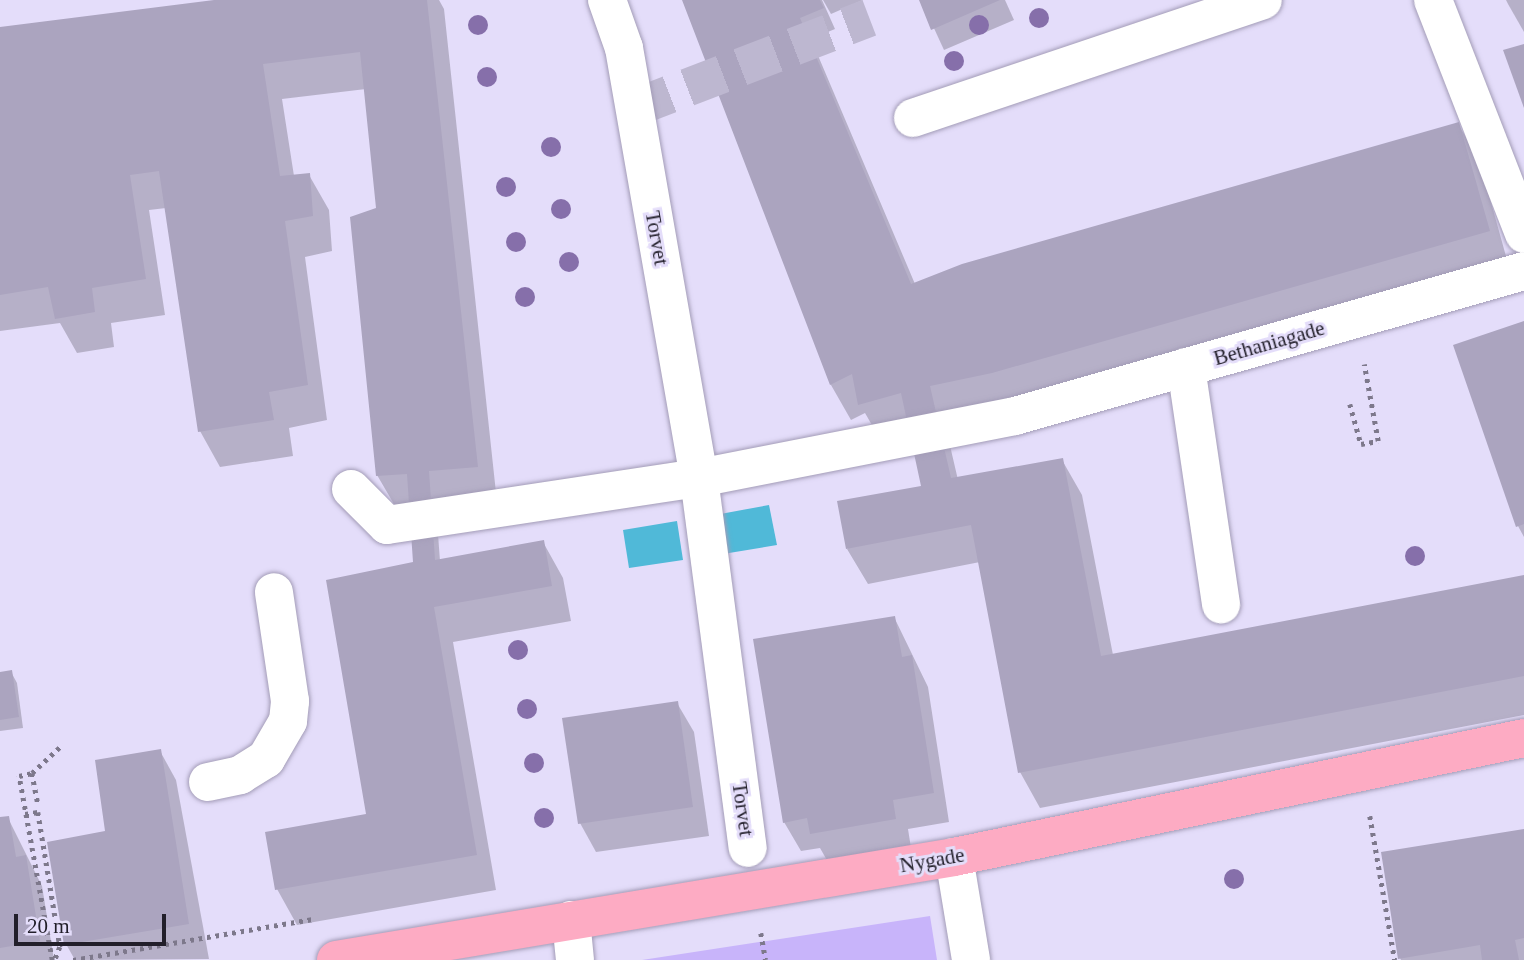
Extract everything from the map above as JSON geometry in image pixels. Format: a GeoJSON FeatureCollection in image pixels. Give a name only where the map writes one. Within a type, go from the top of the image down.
{"type":"FeatureCollection","features":[{"type":"Feature","properties":{"kind":"main road","name":"Nygade"},"geometry":{"type":"LineString","coordinates":[[336,960],[954,857],[1524,738]]}},
{"type":"Feature","properties":{"kind":"street","name":"Torvet"},"geometry":{"type":"LineString","coordinates":[[607,0],[624,48],[699,478],[748,848]]}},
{"type":"Feature","properties":{"kind":"street"},"geometry":{"type":"LineString","coordinates":[[913,118],[1264,0]]}},
{"type":"Feature","properties":{"kind":"street"},"geometry":{"type":"LineString","coordinates":[[1433,0],[1524,234]]}},
{"type":"Feature","properties":{"kind":"street","name":"Bethaniagade"},"geometry":{"type":"LineString","coordinates":[[699,478],[1015,416],[1524,271]]}},
{"type":"Feature","properties":{"kind":"street"},"geometry":{"type":"LineString","coordinates":[[1186,367],[1221,604]]}},
{"type":"Feature","properties":{"kind":"street"},"geometry":{"type":"LineString","coordinates":[[351,489],[387,525],[699,478]]}},
{"type":"Feature","properties":{"kind":"street"},"geometry":{"type":"LineString","coordinates":[[208,782],[240,775],[266,760],[288,721],[290,701],[274,592]]}},
{"type":"Feature","properties":{"kind":"street"},"geometry":{"type":"LineString","coordinates":[[954,857],[971,960]]}},
{"type":"Feature","properties":{"kind":"street"},"geometry":{"type":"LineString","coordinates":[[571,920],[575,960]]}},
{"type":"Feature","properties":{"kind":"path"},"geometry":{"type":"LineString","coordinates":[[1350,404],[1361,444],[1378,441],[1356,318]]}},
{"type":"Feature","properties":{"kind":"path"},"geometry":{"type":"LineString","coordinates":[[54,960],[19,776],[32,773],[63,744]]}},
{"type":"Feature","properties":{"kind":"path"},"geometry":{"type":"LineString","coordinates":[[32,773],[38,805]]}},
{"type":"Feature","properties":{"kind":"path"},"geometry":{"type":"LineString","coordinates":[[25,814],[38,812],[60,947],[54,960]]}},
{"type":"Feature","properties":{"kind":"path"},"geometry":{"type":"LineString","coordinates":[[1369,814],[1395,960]]}},
{"type":"Feature","properties":{"kind":"path"},"geometry":{"type":"LineString","coordinates":[[759,921],[766,960]]}},
{"type":"Feature","properties":{"kind":"shaded area"},"geometry":{"type":"Polygon","coordinates":[[[930,916],[937,960],[642,960],[930,916]]]}},
{"type":"Feature","properties":{"kind":"water"},"geometry":{"type":"Polygon","coordinates":[[[769,505],[777,545],[723,554],[715,515],[769,505]]]}},
{"type":"Feature","properties":{"kind":"water"},"geometry":{"type":"Polygon","coordinates":[[[677,521],[683,560],[629,568],[623,530],[677,521]]]}},
{"type":"Feature","properties":{"kind":"building"},"geometry":{"type":"Polygon","coordinates":[[[214,0],[427,0],[478,467],[429,471],[435,560],[544,540],[552,586],[434,607],[477,855],[275,890],[265,832],[366,814],[326,580],[413,562],[407,474],[376,476],[350,217],[376,208],[360,52],[263,64],[280,176],[310,173],[313,216],[285,221],[308,385],[269,392],[274,420],[198,432],[159,171],[130,175],[146,279],[92,288],[95,312],[55,319],[48,287],[0,295],[0,27],[214,0]]]}},
{"type":"Feature","properties":{"kind":"building"},"geometry":{"type":"Polygon","coordinates":[[[682,0],[820,0],[824,8],[800,18],[911,284],[962,264],[1459,122],[1490,231],[992,373],[930,386],[951,478],[1063,458],[1101,656],[1524,575],[1524,676],[1018,773],[971,525],[846,549],[837,501],[921,486],[901,393],[858,405],[852,374],[830,385],[682,0]]]}},
{"type":"Feature","properties":{"kind":"building"},"geometry":{"type":"Polygon","coordinates":[[[919,0],[1000,0],[931,30],[919,0]]]}},
{"type":"Feature","properties":{"kind":"building"},"geometry":{"type":"Polygon","coordinates":[[[1524,44],[1524,108],[1503,50],[1524,44]]]}},
{"type":"Feature","properties":{"kind":"building"},"geometry":{"type":"Polygon","coordinates":[[[1524,321],[1524,524],[1516,527],[1453,345],[1524,321]]]}},
{"type":"Feature","properties":{"kind":"building"},"geometry":{"type":"Polygon","coordinates":[[[895,616],[902,657],[912,655],[934,793],[893,800],[896,819],[810,834],[807,818],[783,823],[753,639],[895,616]]]}},
{"type":"Feature","properties":{"kind":"building"},"geometry":{"type":"Polygon","coordinates":[[[12,670],[19,717],[0,720],[0,672],[12,670]]]}},
{"type":"Feature","properties":{"kind":"building"},"geometry":{"type":"Polygon","coordinates":[[[678,701],[693,807],[578,824],[562,718],[678,701]]]}},
{"type":"Feature","properties":{"kind":"building"},"geometry":{"type":"Polygon","coordinates":[[[161,749],[189,924],[64,945],[47,842],[105,831],[95,760],[161,749]]]}},
{"type":"Feature","properties":{"kind":"building"},"geometry":{"type":"Polygon","coordinates":[[[9,816],[16,857],[26,855],[40,941],[0,948],[0,817],[9,816]]]}},
{"type":"Feature","properties":{"kind":"building"},"geometry":{"type":"Polygon","coordinates":[[[1524,829],[1524,938],[1515,940],[1519,960],[1482,960],[1480,945],[1398,959],[1381,852],[1524,829]]]}},
{"type":"Feature","properties":{"kind":"tunnel"},"geometry":{"type":"LineString","coordinates":[[634,108],[869,18]]}}]}
